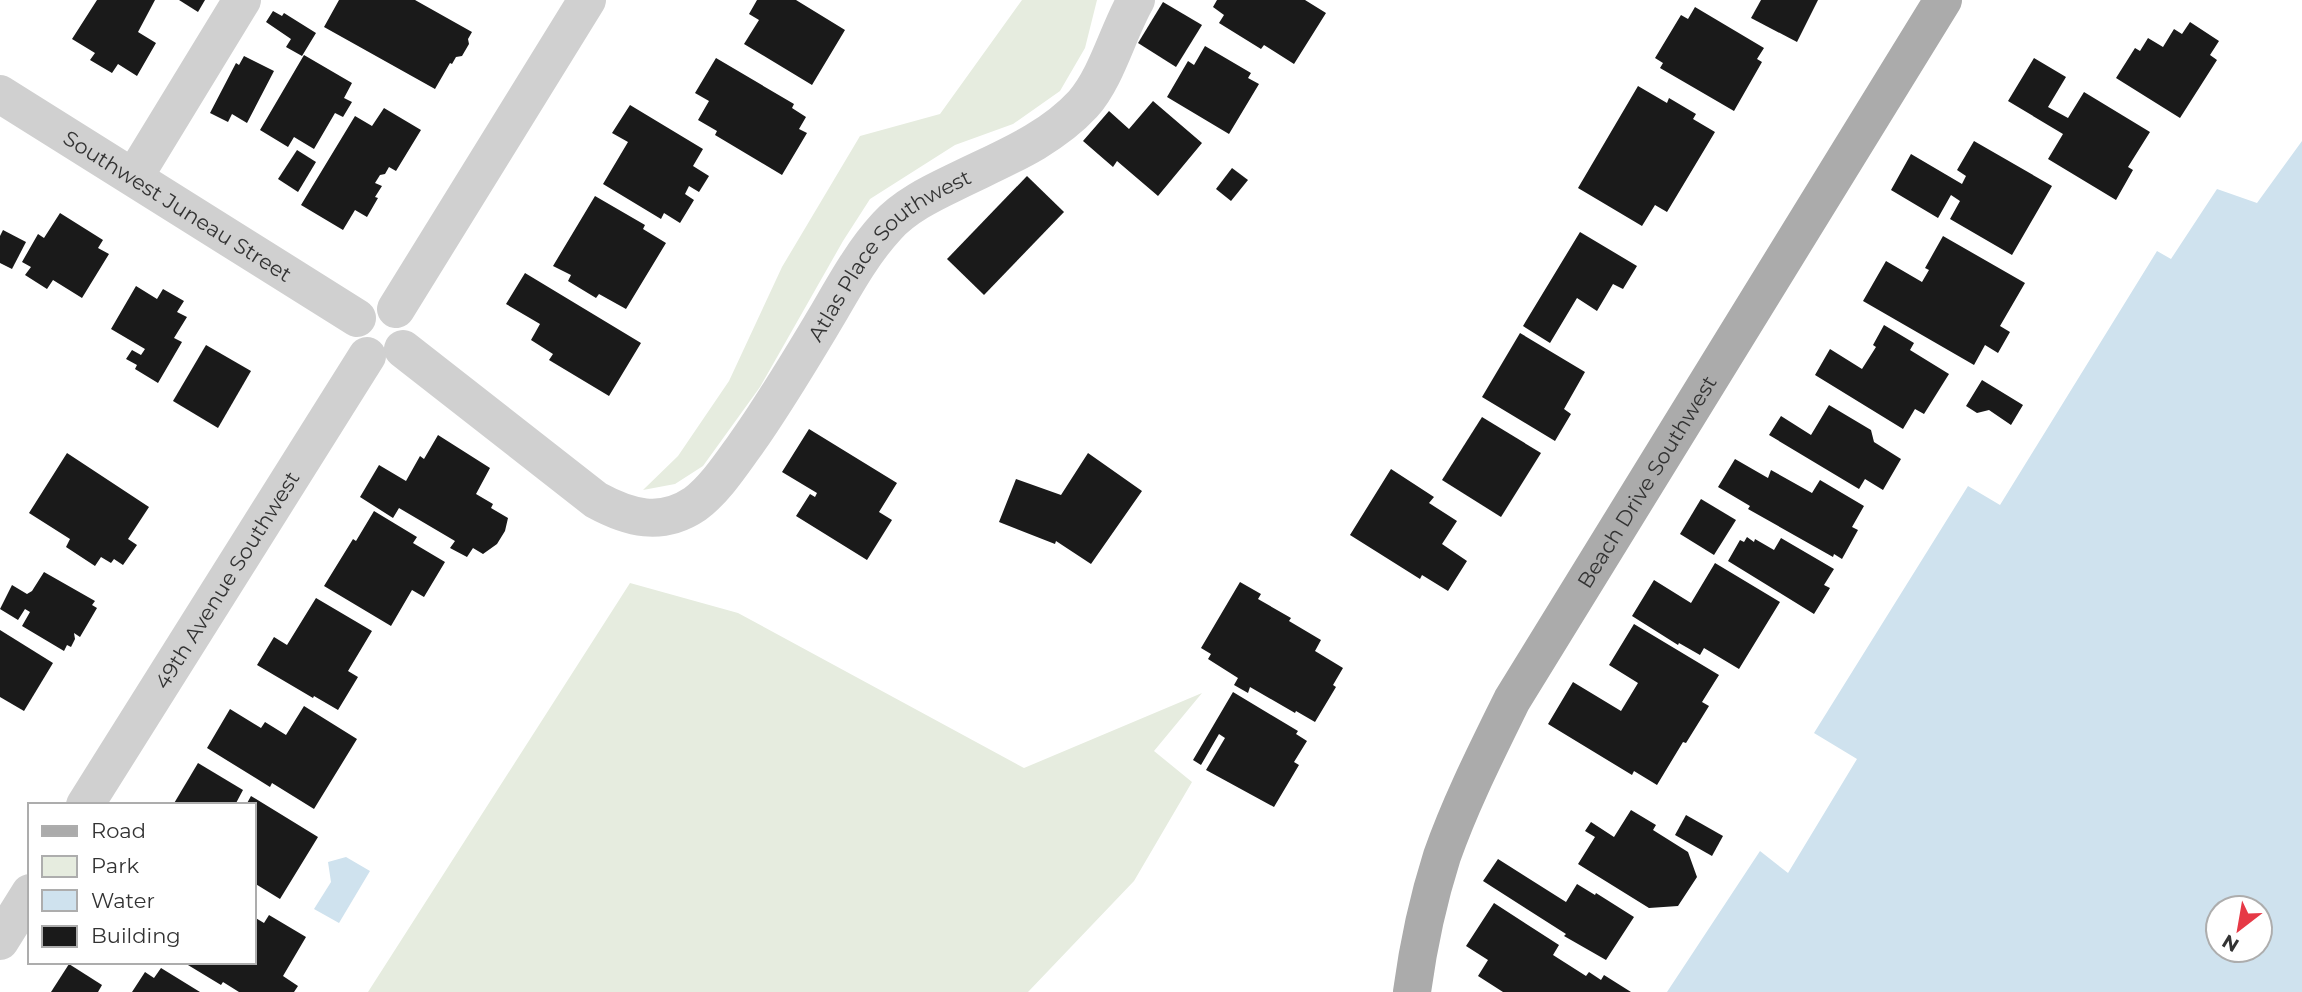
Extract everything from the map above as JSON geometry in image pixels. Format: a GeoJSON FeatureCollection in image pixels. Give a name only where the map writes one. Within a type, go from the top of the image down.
{"type":"FeatureCollection","features":[{"type":"Feature","properties":{"kind":"main road","name":"Beach Drive Southwest"},"geometry":{"type":"LineString","coordinates":[[1412,992],[1418,949],[1442,858],[1469,788],[1512,700],[1943,0]]}},
{"type":"Feature","properties":{"kind":"street"},"geometry":{"type":"LineString","coordinates":[[134,177],[242,0]]}},
{"type":"Feature","properties":{"kind":"street"},"geometry":{"type":"LineString","coordinates":[[396,309],[587,0]]}},
{"type":"Feature","properties":{"kind":"street","name":"Atlas Place Southwest"},"geometry":{"type":"LineString","coordinates":[[385,353],[596,500],[620,513],[650,519],[673,515],[696,503],[726,472],[772,407],[863,256],[888,224],[926,196],[1048,135],[1085,102],[1108,61],[1136,0]]}},
{"type":"Feature","properties":{"kind":"street","name":"Southwest Juneau Street"},"geometry":{"type":"LineString","coordinates":[[0,94],[357,318]]}},
{"type":"Feature","properties":{"kind":"street"},"geometry":{"type":"LineString","coordinates":[[383,304],[396,309],[407,320],[409,339],[385,353],[354,340],[353,331],[357,318],[365,309],[383,304]]}},
{"type":"Feature","properties":{"kind":"street","name":"49th Avenue Southwest"},"geometry":{"type":"LineString","coordinates":[[86,803],[385,353]]}},
{"type":"Feature","properties":{"kind":"street"},"geometry":{"type":"LineString","coordinates":[[0,941],[28,896]]}},
{"type":"Feature","properties":{"kind":"green space"},"geometry":{"type":"Polygon","coordinates":[[[1022,0],[1097,0],[1085,48],[1060,91],[1013,124],[955,145],[870,199],[760,387],[703,466],[675,484],[643,490],[678,456],[729,381],[782,267],[860,136],[940,114],[1022,0]]]}},
{"type":"Feature","properties":{"kind":"green space"},"geometry":{"type":"Polygon","coordinates":[[[630,583],[738,613],[1024,768],[1202,693],[1154,751],[1192,782],[1134,881],[1028,992],[368,992],[630,583]]]}},
{"type":"Feature","properties":{"kind":"water"},"geometry":{"type":"Polygon","coordinates":[[[2302,141],[2302,992],[1667,992],[1760,851],[1788,873],[1857,759],[1814,733],[1968,486],[2000,505],[2157,251],[2171,259],[2217,189],[2257,203],[2302,141]]]}},
{"type":"Feature","properties":{"kind":"water"},"geometry":{"type":"Polygon","coordinates":[[[346,857],[370,871],[339,923],[314,909],[331,882],[328,862],[346,857]]]}},
{"type":"Feature","properties":{"kind":"building"},"geometry":{"type":"Polygon","coordinates":[[[97,0],[155,0],[138,32],[156,43],[137,76],[118,64],[112,73],[90,60],[95,53],[72,39],[97,0]]]}},
{"type":"Feature","properties":{"kind":"building"},"geometry":{"type":"Polygon","coordinates":[[[179,0],[205,0],[198,12],[179,0]]]}},
{"type":"Feature","properties":{"kind":"building"},"geometry":{"type":"Polygon","coordinates":[[[339,0],[415,0],[472,32],[468,39],[469,44],[462,56],[456,57],[452,64],[450,63],[435,89],[324,27],[339,0]]]}},
{"type":"Feature","properties":{"kind":"building"},"geometry":{"type":"Polygon","coordinates":[[[757,0],[796,0],[845,30],[812,85],[744,44],[759,20],[749,14],[757,0]]]}},
{"type":"Feature","properties":{"kind":"building"},"geometry":{"type":"Polygon","coordinates":[[[1217,0],[1305,0],[1326,13],[1294,64],[1264,45],[1261,49],[1219,23],[1224,15],[1213,7],[1217,0]]]}},
{"type":"Feature","properties":{"kind":"building"},"geometry":{"type":"Polygon","coordinates":[[[1761,0],[1818,0],[1797,42],[1751,18],[1761,0]]]}},
{"type":"Feature","properties":{"kind":"building"},"geometry":{"type":"Polygon","coordinates":[[[1163,2],[1202,25],[1176,67],[1138,43],[1163,2]]]}},
{"type":"Feature","properties":{"kind":"building"},"geometry":{"type":"Polygon","coordinates":[[[1695,7],[1764,48],[1757,59],[1762,62],[1734,111],[1660,68],[1663,63],[1655,58],[1681,15],[1688,19],[1695,7]]]}},
{"type":"Feature","properties":{"kind":"building"},"geometry":{"type":"Polygon","coordinates":[[[273,11],[282,16],[284,13],[316,33],[302,56],[286,47],[291,39],[266,22],[273,11]]]}},
{"type":"Feature","properties":{"kind":"building"},"geometry":{"type":"Polygon","coordinates":[[[2190,22],[2219,41],[2210,55],[2217,60],[2180,118],[2116,78],[2135,48],[2140,51],[2148,38],[2163,47],[2174,29],[2182,34],[2190,22]]]}},
{"type":"Feature","properties":{"kind":"building"},"geometry":{"type":"Polygon","coordinates":[[[1205,46],[1251,73],[1248,78],[1259,84],[1229,134],[1167,97],[1188,61],[1194,65],[1205,46]]]}},
{"type":"Feature","properties":{"kind":"building"},"geometry":{"type":"Polygon","coordinates":[[[304,55],[352,83],[344,98],[352,102],[343,117],[335,113],[314,149],[294,137],[288,147],[260,130],[304,55]]]}},
{"type":"Feature","properties":{"kind":"building"},"geometry":{"type":"Polygon","coordinates":[[[244,56],[274,71],[247,123],[232,114],[228,122],[210,113],[236,63],[239,65],[244,56]]]}},
{"type":"Feature","properties":{"kind":"building"},"geometry":{"type":"Polygon","coordinates":[[[716,58],[794,104],[792,108],[806,117],[799,129],[807,133],[782,175],[715,135],[717,131],[698,120],[709,101],[695,93],[716,58]]]}},
{"type":"Feature","properties":{"kind":"building"},"geometry":{"type":"Polygon","coordinates":[[[2034,58],[2066,77],[2048,107],[2068,118],[2084,92],[2150,132],[2128,167],[2133,170],[2116,200],[2048,159],[2063,134],[2008,101],[2034,58]]]}},
{"type":"Feature","properties":{"kind":"building"},"geometry":{"type":"Polygon","coordinates":[[[1638,86],[1667,103],[1669,98],[1696,114],[1693,119],[1715,132],[1667,212],[1655,205],[1642,226],[1578,188],[1638,86]]]}},
{"type":"Feature","properties":{"kind":"building"},"geometry":{"type":"Polygon","coordinates":[[[1153,101],[1202,143],[1158,196],[1117,161],[1113,167],[1083,141],[1109,111],[1129,129],[1153,101]]]}},
{"type":"Feature","properties":{"kind":"building"},"geometry":{"type":"Polygon","coordinates":[[[630,105],[703,149],[693,166],[709,176],[699,192],[689,186],[685,194],[694,200],[680,223],[664,213],[661,219],[603,184],[628,142],[612,133],[630,105]]]}},
{"type":"Feature","properties":{"kind":"building"},"geometry":{"type":"Polygon","coordinates":[[[384,108],[421,130],[396,171],[389,167],[375,183],[382,186],[367,217],[355,210],[343,230],[301,205],[355,116],[372,126],[384,108]]]}},
{"type":"Feature","properties":{"kind":"building"},"geometry":{"type":"Polygon","coordinates":[[[1974,141],[2052,186],[2012,255],[1950,219],[1960,201],[1951,195],[1938,218],[1891,190],[1911,154],[1962,184],[1966,176],[1957,170],[1974,141]]]}},
{"type":"Feature","properties":{"kind":"building"},"geometry":{"type":"Polygon","coordinates":[[[297,150],[316,162],[298,192],[278,179],[297,150]]]}},
{"type":"Feature","properties":{"kind":"building"},"geometry":{"type":"Polygon","coordinates":[[[1232,168],[1248,180],[1231,201],[1216,189],[1232,168]]]}},
{"type":"Feature","properties":{"kind":"building"},"geometry":{"type":"Polygon","coordinates":[[[1027,176],[1064,212],[984,295],[947,259],[1027,176]]]}},
{"type":"Feature","properties":{"kind":"building"},"geometry":{"type":"Polygon","coordinates":[[[595,196],[645,225],[643,229],[666,243],[626,309],[599,294],[596,298],[568,281],[571,275],[553,266],[595,196]]]}},
{"type":"Feature","properties":{"kind":"building"},"geometry":{"type":"Polygon","coordinates":[[[60,213],[103,240],[98,248],[109,254],[82,298],[53,280],[47,289],[25,275],[31,267],[22,262],[38,234],[44,238],[60,213]]]}},
{"type":"Feature","properties":{"kind":"building"},"geometry":{"type":"Polygon","coordinates":[[[3,230],[26,242],[12,269],[0,263],[0,236],[3,230]]]}},
{"type":"Feature","properties":{"kind":"building"},"geometry":{"type":"Polygon","coordinates":[[[1580,232],[1637,266],[1623,289],[1613,284],[1597,311],[1577,298],[1550,343],[1523,326],[1580,232]]]}},
{"type":"Feature","properties":{"kind":"building"},"geometry":{"type":"Polygon","coordinates":[[[1943,236],[2025,283],[2000,326],[2010,332],[1998,353],[1985,345],[1974,365],[1863,301],[1886,261],[1922,282],[1929,270],[1925,268],[1943,236]]]}},
{"type":"Feature","properties":{"kind":"building"},"geometry":{"type":"Polygon","coordinates":[[[525,273],[641,343],[609,396],[549,360],[553,354],[531,340],[540,324],[506,304],[525,273]]]}},
{"type":"Feature","properties":{"kind":"building"},"geometry":{"type":"Polygon","coordinates":[[[136,286],[157,299],[163,289],[184,301],[177,312],[187,317],[174,338],[182,342],[158,383],[135,369],[137,365],[126,359],[132,350],[141,355],[145,349],[111,329],[136,286]]]}},
{"type":"Feature","properties":{"kind":"building"},"geometry":{"type":"Polygon","coordinates":[[[1884,325],[1914,343],[1910,350],[1949,374],[1924,414],[1915,409],[1903,429],[1815,375],[1830,349],[1862,369],[1876,347],[1873,345],[1884,325]]]}},
{"type":"Feature","properties":{"kind":"building"},"geometry":{"type":"Polygon","coordinates":[[[1520,333],[1585,372],[1564,409],[1571,414],[1555,441],[1482,397],[1520,333]]]}},
{"type":"Feature","properties":{"kind":"building"},"geometry":{"type":"Polygon","coordinates":[[[206,345],[251,371],[218,428],[173,401],[206,345]]]}},
{"type":"Feature","properties":{"kind":"building"},"geometry":{"type":"Polygon","coordinates":[[[1982,380],[2023,405],[2011,425],[1989,410],[1977,413],[1966,406],[1982,380]]]}},
{"type":"Feature","properties":{"kind":"building"},"geometry":{"type":"Polygon","coordinates":[[[1829,405],[1871,430],[1874,442],[1901,459],[1883,490],[1865,479],[1859,489],[1769,435],[1781,416],[1811,435],[1829,405]]]}},
{"type":"Feature","properties":{"kind":"building"},"geometry":{"type":"Polygon","coordinates":[[[1482,417],[1541,453],[1501,517],[1442,480],[1482,417]]]}},
{"type":"Feature","properties":{"kind":"building"},"geometry":{"type":"Polygon","coordinates":[[[809,429],[897,483],[879,512],[892,520],[867,560],[796,516],[810,494],[815,497],[817,493],[782,472],[809,429]]]}},
{"type":"Feature","properties":{"kind":"building"},"geometry":{"type":"Polygon","coordinates":[[[438,435],[490,468],[476,494],[493,504],[491,508],[508,518],[505,531],[497,544],[483,554],[473,548],[467,557],[450,548],[455,541],[399,508],[393,518],[360,497],[379,465],[406,481],[420,456],[424,459],[438,435]]]}},
{"type":"Feature","properties":{"kind":"building"},"geometry":{"type":"Polygon","coordinates":[[[67,453],[149,507],[128,539],[137,545],[123,565],[114,559],[111,563],[101,557],[95,566],[66,547],[70,539],[29,513],[67,453]]]}},
{"type":"Feature","properties":{"kind":"building"},"geometry":{"type":"Polygon","coordinates":[[[1088,453],[1142,491],[1091,564],[1056,541],[1055,544],[999,522],[1016,479],[1061,495],[1088,453]]]}},
{"type":"Feature","properties":{"kind":"building"},"geometry":{"type":"Polygon","coordinates":[[[1735,459],[1768,478],[1771,470],[1812,493],[1820,480],[1864,506],[1852,527],[1858,530],[1842,559],[1834,554],[1833,557],[1748,509],[1750,506],[1718,487],[1735,459]]]}},
{"type":"Feature","properties":{"kind":"building"},"geometry":{"type":"Polygon","coordinates":[[[1391,469],[1434,497],[1429,503],[1457,521],[1442,544],[1467,561],[1448,591],[1422,575],[1420,579],[1350,535],[1391,469]]]}},
{"type":"Feature","properties":{"kind":"building"},"geometry":{"type":"Polygon","coordinates":[[[1701,499],[1736,520],[1714,555],[1680,534],[1701,499]]]}},
{"type":"Feature","properties":{"kind":"building"},"geometry":{"type":"Polygon","coordinates":[[[374,511],[417,537],[413,543],[445,562],[424,597],[412,590],[391,626],[324,586],[374,511]]]}},
{"type":"Feature","properties":{"kind":"building"},"geometry":{"type":"Polygon","coordinates":[[[1747,537],[1774,550],[1781,538],[1834,569],[1824,585],[1830,588],[1814,614],[1728,561],[1740,540],[1744,542],[1747,537]]]}},
{"type":"Feature","properties":{"kind":"building"},"geometry":{"type":"Polygon","coordinates":[[[1715,563],[1780,602],[1739,669],[1704,648],[1700,655],[1679,643],[1678,645],[1632,616],[1654,580],[1691,603],[1715,563]]]}},
{"type":"Feature","properties":{"kind":"building"},"geometry":{"type":"Polygon","coordinates":[[[44,572],[95,601],[92,605],[97,608],[80,637],[74,633],[75,639],[71,647],[67,645],[64,651],[22,626],[30,612],[25,609],[18,620],[0,609],[12,585],[27,594],[32,591],[44,572]]]}},
{"type":"Feature","properties":{"kind":"building"},"geometry":{"type":"Polygon","coordinates":[[[1240,582],[1261,594],[1258,599],[1321,640],[1315,651],[1343,668],[1333,685],[1336,687],[1315,722],[1250,687],[1248,693],[1234,685],[1238,678],[1208,659],[1211,654],[1201,648],[1240,582]]]}},
{"type":"Feature","properties":{"kind":"building"},"geometry":{"type":"Polygon","coordinates":[[[316,598],[372,631],[348,671],[358,677],[338,710],[257,665],[274,637],[287,645],[316,598]]]}},
{"type":"Feature","properties":{"kind":"building"},"geometry":{"type":"Polygon","coordinates":[[[1634,624],[1719,675],[1702,702],[1709,706],[1657,785],[1634,771],[1632,775],[1548,724],[1573,682],[1621,711],[1638,683],[1609,665],[1634,624]]]}},
{"type":"Feature","properties":{"kind":"building"},"geometry":{"type":"Polygon","coordinates":[[[0,630],[53,663],[24,711],[0,697],[0,630]]]}},
{"type":"Feature","properties":{"kind":"building"},"geometry":{"type":"Polygon","coordinates":[[[1233,692],[1298,731],[1296,734],[1307,741],[1294,762],[1299,765],[1274,807],[1206,770],[1225,738],[1219,734],[1201,765],[1193,760],[1233,692]]]}},
{"type":"Feature","properties":{"kind":"building"},"geometry":{"type":"Polygon","coordinates":[[[304,706],[357,739],[314,809],[272,783],[270,787],[207,748],[230,709],[261,728],[265,722],[286,735],[304,706]]]}},
{"type":"Feature","properties":{"kind":"building"},"geometry":{"type":"Polygon","coordinates":[[[198,763],[243,790],[236,803],[174,803],[198,763]]]}},
{"type":"Feature","properties":{"kind":"building"},"geometry":{"type":"Polygon","coordinates":[[[251,796],[318,837],[280,899],[256,884],[256,803],[247,803],[251,796]]]}},
{"type":"Feature","properties":{"kind":"building"},"geometry":{"type":"Polygon","coordinates":[[[1631,810],[1656,825],[1653,830],[1688,852],[1697,877],[1678,906],[1649,908],[1578,864],[1595,837],[1585,831],[1591,822],[1614,837],[1631,810]]]}},
{"type":"Feature","properties":{"kind":"building"},"geometry":{"type":"Polygon","coordinates":[[[1686,815],[1723,836],[1712,856],[1675,835],[1686,815]]]}},
{"type":"Feature","properties":{"kind":"building"},"geometry":{"type":"Polygon","coordinates":[[[1498,859],[1566,902],[1577,884],[1634,917],[1606,960],[1564,936],[1566,934],[1483,881],[1498,859]]]}},
{"type":"Feature","properties":{"kind":"building"},"geometry":{"type":"Polygon","coordinates":[[[1494,903],[1559,945],[1553,955],[1586,976],[1589,972],[1601,980],[1604,975],[1631,992],[1503,992],[1478,976],[1488,960],[1466,946],[1494,903]]]}},
{"type":"Feature","properties":{"kind":"building"},"geometry":{"type":"Polygon","coordinates":[[[269,915],[306,937],[283,976],[298,986],[294,992],[239,992],[223,982],[221,985],[186,964],[256,964],[256,918],[264,923],[269,915]]]}},
{"type":"Feature","properties":{"kind":"building"},"geometry":{"type":"Polygon","coordinates":[[[69,964],[102,985],[98,992],[51,992],[69,964]]]}},
{"type":"Feature","properties":{"kind":"building"},"geometry":{"type":"Polygon","coordinates":[[[161,968],[200,992],[132,992],[145,972],[154,978],[161,968]]]}}]}
